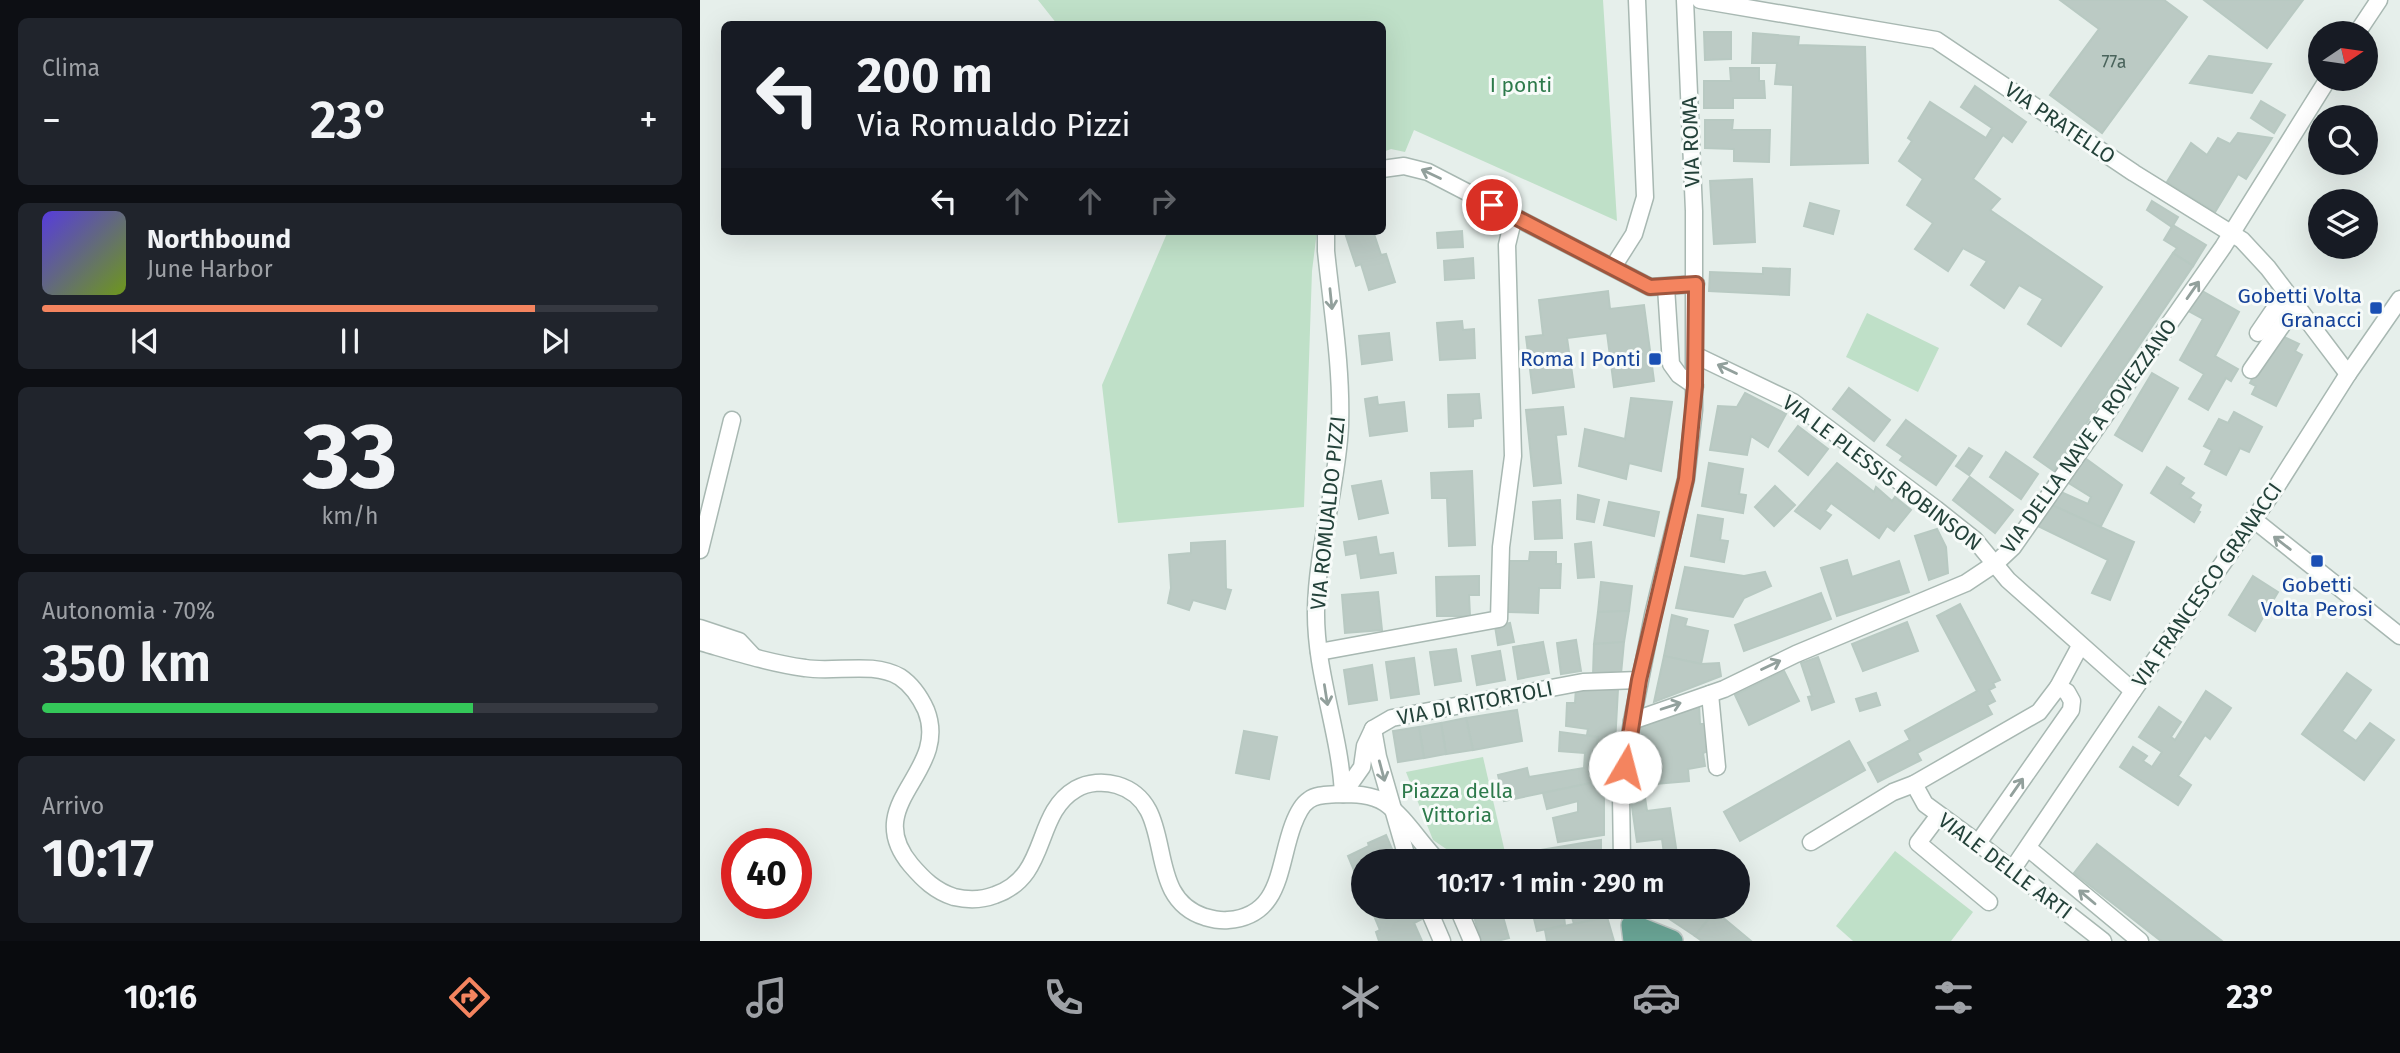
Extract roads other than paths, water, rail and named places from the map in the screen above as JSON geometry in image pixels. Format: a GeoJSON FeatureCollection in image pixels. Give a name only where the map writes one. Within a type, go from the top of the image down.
{"type":"FeatureCollection","features":[{"type":"Feature","properties":{"kind":"main road"},"geometry":{"type":"LineString","coordinates":[[1631,924],[1672,941]]}},
{"type":"Feature","properties":{"kind":"street"},"geometry":{"type":"LineString","coordinates":[[1614,267],[1634,234],[1644,197],[1637,0]]}},
{"type":"Feature","properties":{"kind":"street","name":"VIA ROMA"},"geometry":{"type":"LineString","coordinates":[[1622,849],[1621,794],[1632,721],[1686,479],[1695,386],[1696,284],[1685,0]]}},
{"type":"Feature","properties":{"kind":"street","name":"VIA PRATELLO"},"geometry":{"type":"LineString","coordinates":[[1700,0],[1936,40],[2134,173],[2242,240],[2255,252],[2348,374]]}},
{"type":"Feature","properties":{"kind":"street"},"geometry":{"type":"LineString","coordinates":[[2365,21],[2378,0]]}},
{"type":"Feature","properties":{"kind":"street","name":"VIA DELLA NAVE A ROVEZZANO"},"geometry":{"type":"LineString","coordinates":[[1632,721],[1710,694],[1796,654],[1966,583],[1996,563],[2013,547],[2231,233],[2320,91]]}},
{"type":"Feature","properties":{"kind":"street"},"geometry":{"type":"LineString","coordinates":[[1386,168],[1418,168],[1650,287],[1696,284]]}},
{"type":"Feature","properties":{"kind":"street"},"geometry":{"type":"LineString","coordinates":[[1320,652],[1499,619],[1501,547],[1513,456],[1507,245],[1514,216]]}},
{"type":"Feature","properties":{"kind":"street","name":"VIA ROMUALDO PIZZI"},"geometry":{"type":"LineString","coordinates":[[1326,235],[1340,385],[1340,425],[1336,472],[1317,596],[1317,633],[1343,794]]}},
{"type":"Feature","properties":{"kind":"street"},"geometry":{"type":"LineString","coordinates":[[1666,287],[1671,364],[1679,375],[1695,386]]}},
{"type":"Feature","properties":{"kind":"street"},"geometry":{"type":"LineString","coordinates":[[2258,333],[2291,299]]}},
{"type":"Feature","properties":{"kind":"street"},"geometry":{"type":"LineString","coordinates":[[2251,370],[2291,299]]}},
{"type":"Feature","properties":{"kind":"street","name":"VIA FRANCESCO GRANACCI"},"geometry":{"type":"LineString","coordinates":[[2012,870],[2400,299]]}},
{"type":"Feature","properties":{"kind":"street","name":"VIA LE PLESSIS ROBINSON"},"geometry":{"type":"LineString","coordinates":[[1695,355],[1774,392],[1808,412],[1975,540],[2008,580],[2133,691]]}},
{"type":"Feature","properties":{"kind":"street"},"geometry":{"type":"LineString","coordinates":[[700,550],[732,420]]}},
{"type":"Feature","properties":{"kind":"street"},"geometry":{"type":"LineString","coordinates":[[2253,519],[2400,636]]}},
{"type":"Feature","properties":{"kind":"street"},"geometry":{"type":"LineString","coordinates":[[700,628],[739,641],[755,658]]}},
{"type":"Feature","properties":{"kind":"street"},"geometry":{"type":"LineString","coordinates":[[700,642],[755,658],[819,670],[876,669],[899,676],[912,688],[921,699],[928,715],[930,735],[923,765],[897,807],[896,841],[906,860],[921,877],[932,887],[951,896],[984,898],[1013,886],[1029,870],[1052,817],[1066,796],[1081,786],[1104,783],[1125,788],[1146,806],[1155,827],[1167,881],[1186,907],[1194,913],[1222,921],[1244,918],[1260,910],[1272,896],[1286,844],[1303,806],[1316,797],[1343,794],[1370,797],[1385,803],[1427,849]]}},
{"type":"Feature","properties":{"kind":"street"},"geometry":{"type":"LineString","coordinates":[[1811,842],[1893,792],[1914,784],[2030,718],[2044,706],[2058,687],[2080,646]]}},
{"type":"Feature","properties":{"kind":"street","name":"VIA DI RITORTOLI"},"geometry":{"type":"LineString","coordinates":[[1343,794],[1362,767],[1364,746],[1373,729],[1392,718],[1583,681],[1639,680]]}},
{"type":"Feature","properties":{"kind":"street"},"geometry":{"type":"LineString","coordinates":[[1978,843],[2071,710],[2072,701],[2067,692],[2058,687]]}},
{"type":"Feature","properties":{"kind":"street"},"geometry":{"type":"LineString","coordinates":[[1710,694],[1717,767]]}},
{"type":"Feature","properties":{"kind":"street"},"geometry":{"type":"LineString","coordinates":[[1373,729],[1378,757],[1404,849]]}},
{"type":"Feature","properties":{"kind":"street","name":"VIALE DELLE ARTI"},"geometry":{"type":"LineString","coordinates":[[1914,784],[1921,800],[1939,815],[2103,941]]}},
{"type":"Feature","properties":{"kind":"street"},"geometry":{"type":"LineString","coordinates":[[1939,815],[1918,843],[1989,902]]}},
{"type":"Feature","properties":{"kind":"street","name":"VIALE DELLE ARTI"},"geometry":{"type":"LineString","coordinates":[[2028,848],[2140,941]]}},
{"type":"Feature","properties":{"kind":"street"},"geometry":{"type":"LineString","coordinates":[[1432,919],[1441,941]]}},
{"type":"Feature","properties":{"kind":"street"},"geometry":{"type":"LineString","coordinates":[[1463,919],[1472,941]]}},
{"type":"Feature","properties":{"kind":"place","name":"Gobetti Volta Granacci"},"geometry":{"type":"Point","coordinates":[2376,308]}},
{"type":"Feature","properties":{"kind":"place","name":"Roma I Ponti"},"geometry":{"type":"Point","coordinates":[1655,359]}},
{"type":"Feature","properties":{"kind":"place","name":"Gobetti Volta Perosi"},"geometry":{"type":"Point","coordinates":[2317,561]}},
{"type":"Feature","properties":{"kind":"park label","name":"I ponti"},"geometry":{"type":"Point","coordinates":[1521,85]}},
{"type":"Feature","properties":{"kind":"park label","name":"Piazza della Vittoria"},"geometry":{"type":"Point","coordinates":[1457,803]}}]}
